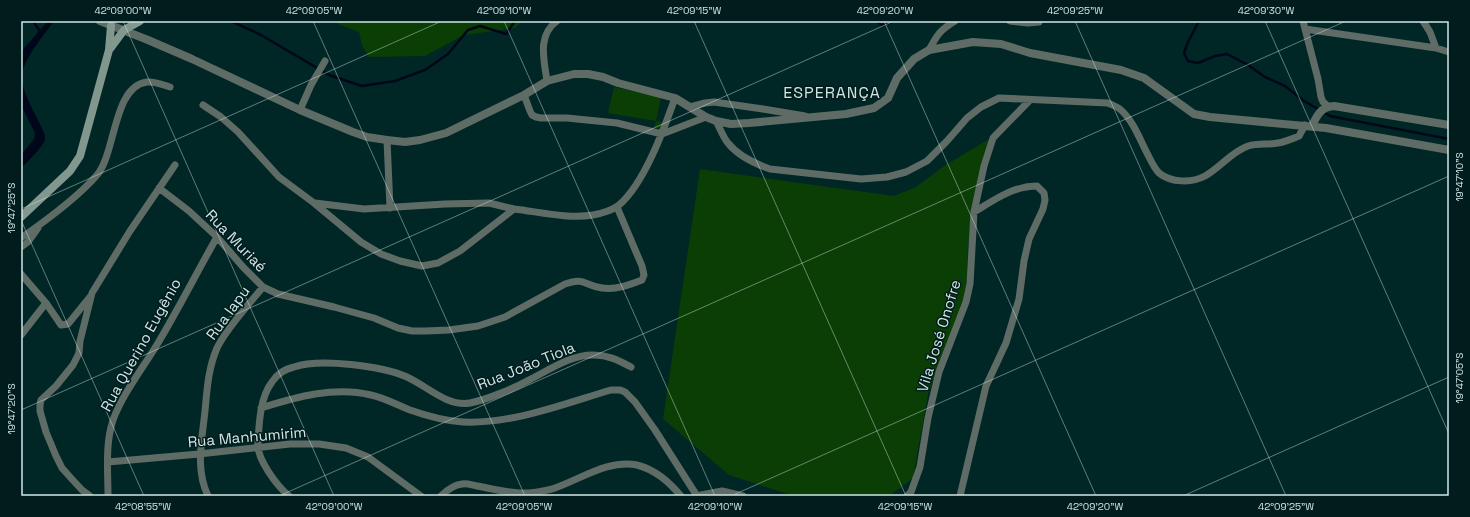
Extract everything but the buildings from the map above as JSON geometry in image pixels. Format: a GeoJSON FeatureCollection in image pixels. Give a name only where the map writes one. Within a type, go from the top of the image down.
{"type":"FeatureCollection","features":[{"type":"Feature","properties":{"kind":"main road"},"geometry":{"type":"LineString","coordinates":[[109,50],[124,30],[140,21]]}},
{"type":"Feature","properties":{"kind":"main road"},"geometry":{"type":"LineString","coordinates":[[21,217],[70,171],[80,156],[109,50],[111,26]]}},
{"type":"Feature","properties":{"kind":"street"},"geometry":{"type":"LineString","coordinates":[[100,21],[192,59],[300,110],[360,134],[405,142],[420,140],[446,132],[524,95],[547,81],[574,74],[588,74],[603,77],[618,83],[675,98],[706,117],[731,124],[846,114],[874,108],[888,98],[897,78],[914,58],[929,50],[973,42],[1001,44],[1030,53],[1121,70],[1144,78],[1194,114],[1210,117],[1308,126],[1379,136],[1449,150]]}},
{"type":"Feature","properties":{"kind":"street"},"geometry":{"type":"LineString","coordinates":[[547,81],[542,52],[548,29],[557,21]]}},
{"type":"Feature","properties":{"kind":"street"},"geometry":{"type":"LineString","coordinates":[[929,50],[937,36],[944,28],[955,21]]}},
{"type":"Feature","properties":{"kind":"street"},"geometry":{"type":"LineString","coordinates":[[1010,21],[1028,23],[1039,22]]}},
{"type":"Feature","properties":{"kind":"street"},"geometry":{"type":"LineString","coordinates":[[1303,21],[1318,78],[1323,102],[1323,110]]}},
{"type":"Feature","properties":{"kind":"street"},"geometry":{"type":"LineString","coordinates":[[1423,21],[1430,32],[1436,48]]}},
{"type":"Feature","properties":{"kind":"street"},"geometry":{"type":"LineString","coordinates":[[1305,29],[1448,51]]}},
{"type":"Feature","properties":{"kind":"street"},"geometry":{"type":"LineString","coordinates":[[300,110],[324,64]]}},
{"type":"Feature","properties":{"kind":"street"},"geometry":{"type":"LineString","coordinates":[[21,238],[75,196],[97,174],[103,164],[111,144],[121,107],[126,95],[134,87],[146,82],[156,82],[170,88]]}},
{"type":"Feature","properties":{"kind":"street"},"geometry":{"type":"LineString","coordinates":[[524,95],[532,115],[536,117],[610,122],[662,134],[706,117]]}},
{"type":"Feature","properties":{"kind":"street"},"geometry":{"type":"LineString","coordinates":[[314,202],[364,209],[488,203],[514,209],[569,216],[594,215],[617,207],[636,186],[662,134],[675,98]]}},
{"type":"Feature","properties":{"kind":"street"},"geometry":{"type":"LineString","coordinates":[[716,121],[728,144],[757,165],[770,169],[861,179],[887,177],[906,172],[927,161],[967,118],[981,107],[999,98],[1029,101],[1108,103],[1120,109],[1132,122],[1153,166],[1159,173],[1170,179],[1180,181],[1193,180],[1205,176],[1222,164],[1232,154],[1248,146],[1278,143],[1299,136],[1323,110],[1334,106],[1449,125]]}},
{"type":"Feature","properties":{"kind":"street","name":"Vila José Onofre"},"geometry":{"type":"LineString","coordinates":[[907,496],[911,492],[920,467],[928,418],[939,372],[966,302],[970,284],[974,212],[980,180],[993,138],[1029,101]]}},
{"type":"Feature","properties":{"kind":"street"},"geometry":{"type":"LineString","coordinates":[[690,107],[714,102],[807,117]]}},
{"type":"Feature","properties":{"kind":"street"},"geometry":{"type":"LineString","coordinates":[[203,105],[221,117],[238,132],[279,177],[314,202],[361,242],[381,254],[400,261],[422,266],[438,263],[460,251],[514,209]]}},
{"type":"Feature","properties":{"kind":"street"},"geometry":{"type":"LineString","coordinates":[[387,140],[390,208]]}},
{"type":"Feature","properties":{"kind":"street"},"geometry":{"type":"LineString","coordinates":[[21,274],[46,302],[61,325],[66,325],[92,293],[130,231],[175,165]]}},
{"type":"Feature","properties":{"kind":"street"},"geometry":{"type":"LineString","coordinates":[[960,496],[986,386],[1006,343],[1019,299],[1024,261],[1029,239],[1043,209],[1045,200],[1044,193],[1037,186],[1026,186],[1011,191],[974,212]]}},
{"type":"Feature","properties":{"kind":"street","name":"Rua Muriaé"},"geometry":{"type":"LineString","coordinates":[[159,188],[189,211],[217,237],[263,287],[278,294],[334,306],[374,318],[398,328],[412,331],[450,330],[478,326],[505,317],[574,280],[580,280],[601,288],[612,289],[626,287],[642,280],[644,275],[642,266],[617,207]]}},
{"type":"Feature","properties":{"kind":"street"},"geometry":{"type":"LineString","coordinates":[[21,247],[28,242],[43,221]]}},
{"type":"Feature","properties":{"kind":"street","name":"Rua Querino Eugênio"},"geometry":{"type":"LineString","coordinates":[[108,496],[108,441],[113,420],[217,237]]}},
{"type":"Feature","properties":{"kind":"street","name":"Rua Iapu"},"geometry":{"type":"LineString","coordinates":[[208,496],[203,487],[200,454],[207,383],[217,348],[263,287]]}},
{"type":"Feature","properties":{"kind":"street"},"geometry":{"type":"LineString","coordinates":[[90,496],[70,477],[59,462],[46,432],[40,411],[40,405],[41,400],[56,386],[73,365],[79,353],[80,341],[92,293]]}},
{"type":"Feature","properties":{"kind":"street"},"geometry":{"type":"LineString","coordinates":[[21,335],[46,302]]}},
{"type":"Feature","properties":{"kind":"street","name":"Rua João Tiola"},"geometry":{"type":"LineString","coordinates":[[257,448],[261,408],[271,382],[281,372],[295,366],[331,363],[364,366],[387,371],[406,377],[449,400],[461,403],[471,403],[494,395],[525,382],[562,363],[592,355],[613,358],[630,367]]}},
{"type":"Feature","properties":{"kind":"street"},"geometry":{"type":"LineString","coordinates":[[261,408],[304,395],[333,392],[357,393],[384,399],[412,411],[436,417],[462,422],[484,422],[497,421],[527,414],[611,390],[620,390],[625,392],[656,430],[697,496],[722,491],[743,496]]}},
{"type":"Feature","properties":{"kind":"street","name":"Rua Manhumirim"},"geometry":{"type":"LineString","coordinates":[[108,462],[290,444],[319,444],[346,448],[368,457],[421,496]]}},
{"type":"Feature","properties":{"kind":"street"},"geometry":{"type":"LineString","coordinates":[[257,448],[272,478],[281,490],[289,496]]}},
{"type":"Feature","properties":{"kind":"street"},"geometry":{"type":"LineString","coordinates":[[441,496],[455,486],[463,484],[512,492],[526,493],[543,491],[620,464],[636,465],[655,472],[670,483],[681,496]]}},
{"type":"Feature","properties":{"kind":"green space"},"geometry":{"type":"Polygon","coordinates":[[[334,21],[522,21],[515,28],[464,35],[425,56],[369,57],[362,45],[359,32],[334,21]]]}},
{"type":"Feature","properties":{"kind":"green space"},"geometry":{"type":"Polygon","coordinates":[[[614,87],[661,97],[656,121],[608,113],[614,87]]]}},
{"type":"Feature","properties":{"kind":"green space"},"geometry":{"type":"Polygon","coordinates":[[[656,121],[663,122],[661,129],[654,128],[656,121]]]}},
{"type":"Feature","properties":{"kind":"green space"},"geometry":{"type":"Polygon","coordinates":[[[991,138],[979,180],[968,246],[966,296],[928,394],[913,478],[889,496],[794,496],[729,475],[663,419],[700,169],[894,196],[916,187],[944,166],[991,138]]]}},
{"type":"Feature","properties":{"kind":"water"},"geometry":{"type":"Polygon","coordinates":[[[48,21],[54,21],[31,53],[22,74],[22,82],[25,91],[45,135],[45,140],[31,159],[21,168],[21,155],[34,139],[35,133],[21,105],[21,56],[24,48],[48,21]]]}},
{"type":"Feature","properties":{"kind":"waterway"},"geometry":{"type":"LineString","coordinates":[[33,21],[41,33]]}},
{"type":"Feature","properties":{"kind":"waterway"},"geometry":{"type":"LineString","coordinates":[[231,21],[261,35],[329,75],[362,86],[395,81],[425,70],[448,54],[468,30],[480,26],[506,34],[515,21]]}},
{"type":"Feature","properties":{"kind":"waterway"},"geometry":{"type":"LineString","coordinates":[[876,21],[882,25],[895,21]]}},
{"type":"Feature","properties":{"kind":"waterway"},"geometry":{"type":"LineString","coordinates":[[1199,21],[1184,53],[1188,61],[1198,63],[1215,56],[1227,54],[1248,65],[1265,77],[1285,86],[1304,101],[1330,116],[1449,139]]}},
{"type":"Feature","properties":{"kind":"district","name":"ESPERANÇA"},"geometry":{"type":"Point","coordinates":[832,92]}}]}
